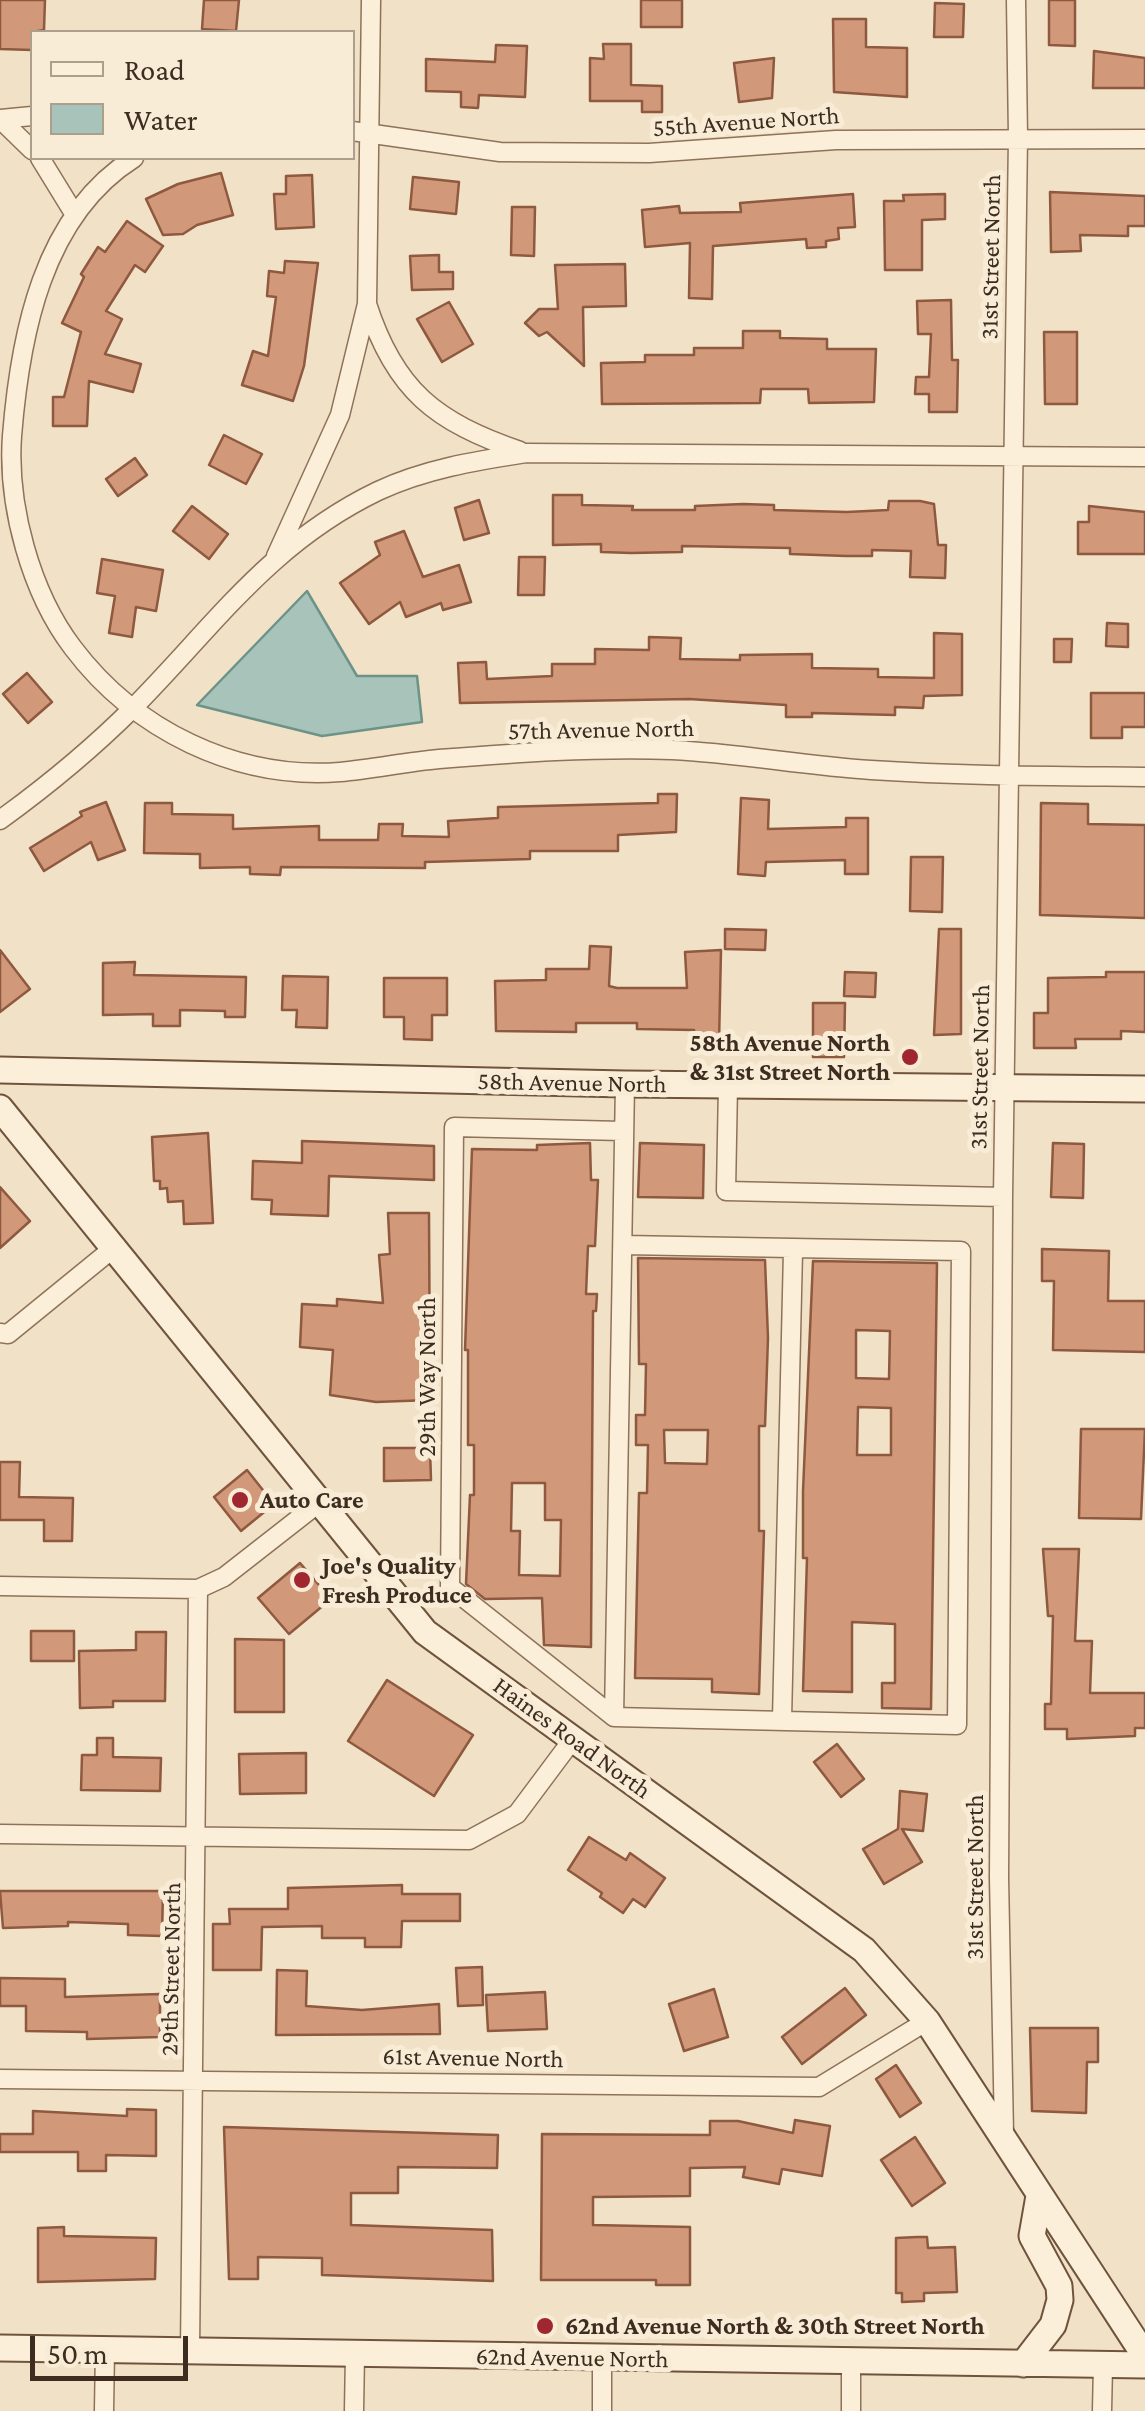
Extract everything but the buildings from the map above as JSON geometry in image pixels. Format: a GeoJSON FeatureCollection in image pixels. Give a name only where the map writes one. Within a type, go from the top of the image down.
{"type":"FeatureCollection","features":[{"type":"Feature","properties":{"kind":"street"},"geometry":{"type":"LineString","coordinates":[[370,0],[360,132],[368,304],[378,338],[414,395],[442,418],[477,436],[526,453]]}},
{"type":"Feature","properties":{"kind":"street","name":"31st Street North"},"geometry":{"type":"LineString","coordinates":[[1004,2134],[999,1876],[1004,1087],[1018,137],[1016,0]]}},
{"type":"Feature","properties":{"kind":"street"},"geometry":{"type":"LineString","coordinates":[[0,119],[30,116]]}},
{"type":"Feature","properties":{"kind":"street"},"geometry":{"type":"LineString","coordinates":[[0,119],[30,148]]}},
{"type":"Feature","properties":{"kind":"street","name":"55th Avenue North"},"geometry":{"type":"LineString","coordinates":[[360,132],[500,152],[630,153],[836,140],[1145,140]]}},
{"type":"Feature","properties":{"kind":"street"},"geometry":{"type":"LineString","coordinates":[[41,160],[75,215]]}},
{"type":"Feature","properties":{"kind":"street","name":"57th Avenue North"},"geometry":{"type":"LineString","coordinates":[[131,160],[116,169],[75,215],[48,262],[29,320],[17,382],[11,450],[22,530],[38,588],[59,630],[94,676],[170,736],[223,758],[275,771],[338,772],[436,760],[581,750],[673,750],[868,770],[1145,777]]}},
{"type":"Feature","properties":{"kind":"street"},"geometry":{"type":"LineString","coordinates":[[276,557],[340,415],[368,304]]}},
{"type":"Feature","properties":{"kind":"street"},"geometry":{"type":"LineString","coordinates":[[0,820],[45,788],[133,708],[276,557],[378,491],[429,472],[526,453],[1145,457]]}},
{"type":"Feature","properties":{"kind":"street","name":"58th Avenue North"},"geometry":{"type":"LineString","coordinates":[[0,1070],[624,1084],[1145,1089]]}},
{"type":"Feature","properties":{"kind":"street"},"geometry":{"type":"LineString","coordinates":[[624,1084],[614,1716],[957,1725],[962,1251],[624,1245]]}},
{"type":"Feature","properties":{"kind":"street"},"geometry":{"type":"LineString","coordinates":[[728,1085],[726,1192],[1003,1197]]}},
{"type":"Feature","properties":{"kind":"street","name":"Haines Road North"},"geometry":{"type":"LineString","coordinates":[[0,1108],[116,1246],[425,1632],[864,1950],[926,2021],[1004,2134],[1039,2196],[1145,2356]]}},
{"type":"Feature","properties":{"kind":"street","name":"29th Way North"},"geometry":{"type":"LineString","coordinates":[[614,1716],[450,1586],[454,1127],[622,1130]]}},
{"type":"Feature","properties":{"kind":"street"},"geometry":{"type":"LineString","coordinates":[[0,1334],[8,1334],[116,1246]]}},
{"type":"Feature","properties":{"kind":"street"},"geometry":{"type":"LineString","coordinates":[[782,1720],[793,1250]]}},
{"type":"Feature","properties":{"kind":"street"},"geometry":{"type":"LineString","coordinates":[[0,1586],[198,1589],[224,1577],[320,1502]]}},
{"type":"Feature","properties":{"kind":"street","name":"29th Street North"},"geometry":{"type":"LineString","coordinates":[[190,2350],[198,1589]]}},
{"type":"Feature","properties":{"kind":"street"},"geometry":{"type":"LineString","coordinates":[[0,1834],[469,1840],[517,1814],[573,1739]]}},
{"type":"Feature","properties":{"kind":"street","name":"61st Avenue North"},"geometry":{"type":"LineString","coordinates":[[0,2078],[818,2086],[926,2021]]}},
{"type":"Feature","properties":{"kind":"street"},"geometry":{"type":"LineString","coordinates":[[1023,2364],[1053,2325],[1060,2300],[1059,2286],[1032,2236],[1039,2196]]}},
{"type":"Feature","properties":{"kind":"street","name":"62nd Avenue North"},"geometry":{"type":"LineString","coordinates":[[0,2348],[1145,2366]]}},
{"type":"Feature","properties":{"kind":"street"},"geometry":{"type":"LineString","coordinates":[[104,2411],[105,2349]]}},
{"type":"Feature","properties":{"kind":"street"},"geometry":{"type":"LineString","coordinates":[[354,2411],[355,2354]]}},
{"type":"Feature","properties":{"kind":"street"},"geometry":{"type":"LineString","coordinates":[[602,2359],[602,2411]]}},
{"type":"Feature","properties":{"kind":"street"},"geometry":{"type":"LineString","coordinates":[[850,2411],[851,2362]]}},
{"type":"Feature","properties":{"kind":"street"},"geometry":{"type":"LineString","coordinates":[[1102,2411],[1103,2365]]}},
{"type":"Feature","properties":{"kind":"water"},"geometry":{"type":"Polygon","coordinates":[[[307,591],[357,676],[417,676],[422,722],[322,736],[197,705],[307,591]]]}},
{"type":"Feature","properties":{"kind":"place","name":"58th Avenue North & 31st Street North"},"geometry":{"type":"Point","coordinates":[910,1057]}},
{"type":"Feature","properties":{"kind":"place","name":"Auto Care"},"geometry":{"type":"Point","coordinates":[240,1500]}},
{"type":"Feature","properties":{"kind":"place","name":"Joe's Quality Fresh Produce"},"geometry":{"type":"Point","coordinates":[302,1580]}},
{"type":"Feature","properties":{"kind":"place","name":"62nd Avenue North & 30th Street North"},"geometry":{"type":"Point","coordinates":[545,2326]}}]}
